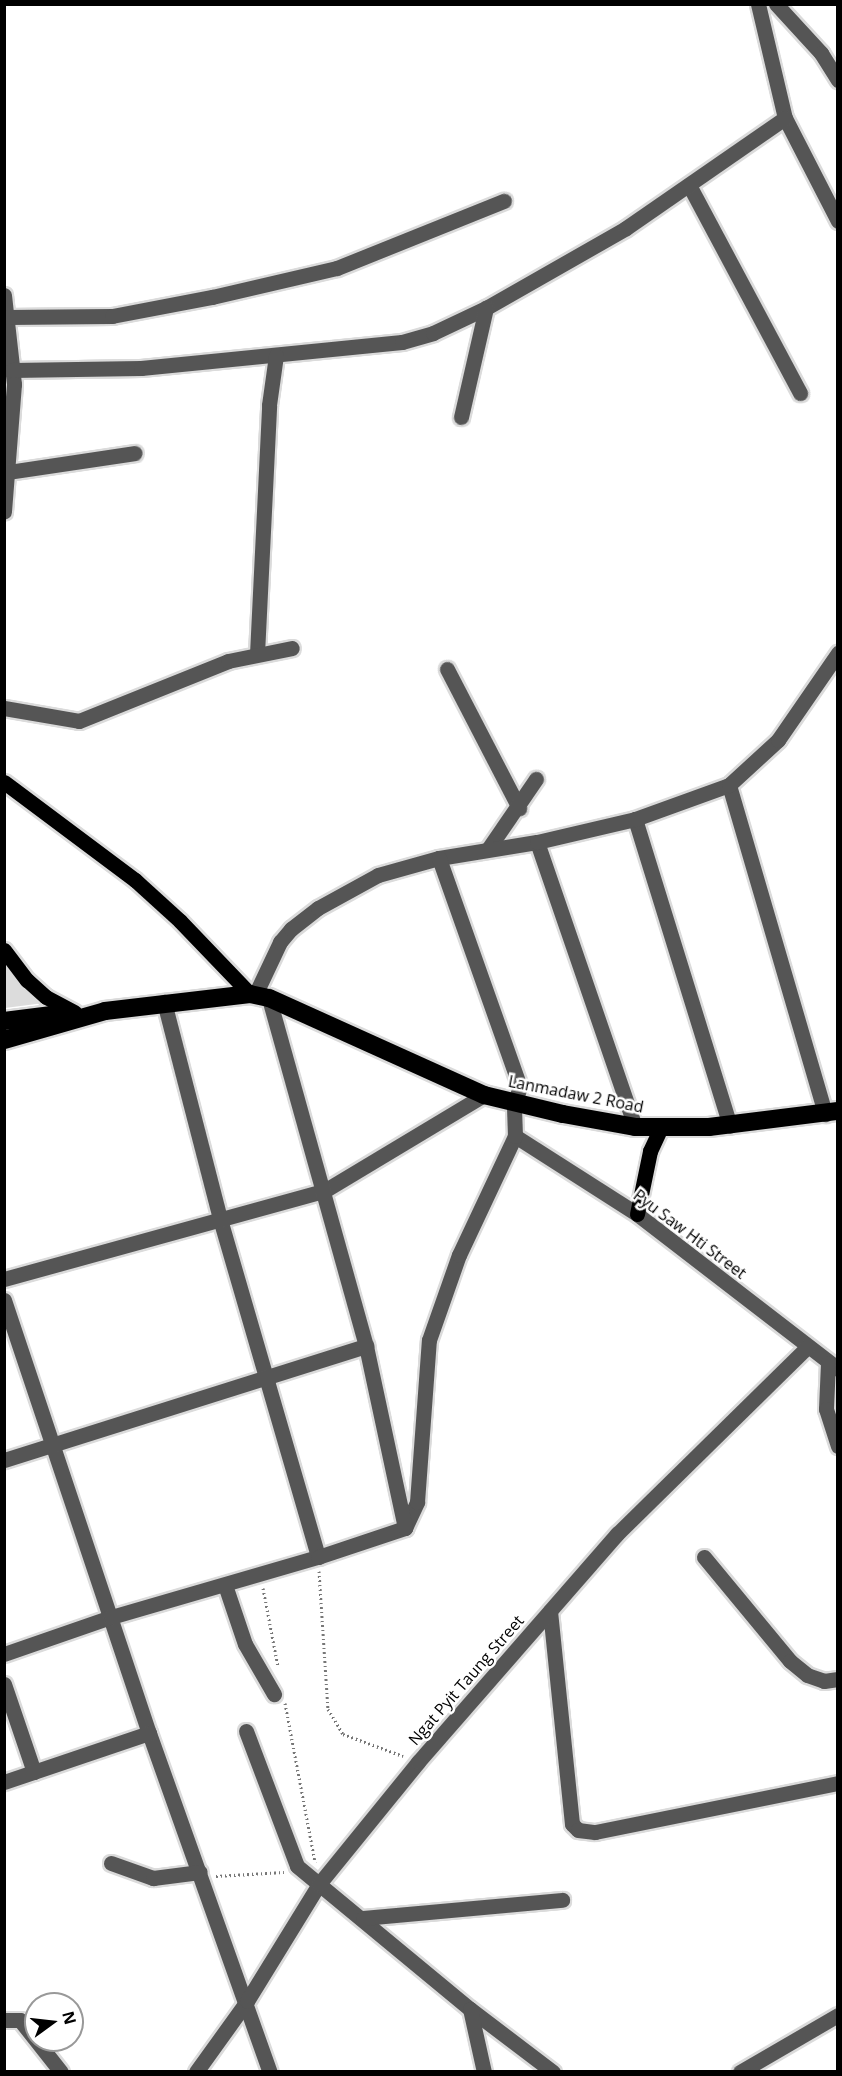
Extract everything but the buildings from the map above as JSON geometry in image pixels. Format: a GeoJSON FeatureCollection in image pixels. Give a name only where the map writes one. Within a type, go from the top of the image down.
{"type":"FeatureCollection","features":[{"type":"Feature","properties":{"kind":"highway"},"geometry":{"type":"LineString","coordinates":[[4,1021],[74,1012],[105,1011],[164,1002],[258,996]]}},
{"type":"Feature","properties":{"kind":"highway","name":"Lanmadaw 2 Road"},"geometry":{"type":"LineString","coordinates":[[258,996],[484,1095],[514,1104],[635,1127],[730,1126],[831,1113]]}},
{"type":"Feature","properties":{"kind":"highway"},"geometry":{"type":"LineString","coordinates":[[4,1040],[105,1011]]}},
{"type":"Feature","properties":{"kind":"main road"},"geometry":{"type":"LineString","coordinates":[[4,782],[135,880],[258,996]]}},
{"type":"Feature","properties":{"kind":"main road"},"geometry":{"type":"LineString","coordinates":[[4,950],[33,986],[74,1012]]}},
{"type":"Feature","properties":{"kind":"main road"},"geometry":{"type":"LineString","coordinates":[[637,1214],[651,1151],[661,1127]]}},
{"type":"Feature","properties":{"kind":"street"},"geometry":{"type":"LineString","coordinates":[[758,4],[785,118],[837,221]]}},
{"type":"Feature","properties":{"kind":"street"},"geometry":{"type":"LineString","coordinates":[[776,4],[821,53],[837,80]]}},
{"type":"Feature","properties":{"kind":"street"},"geometry":{"type":"LineString","coordinates":[[10,380],[402,342],[433,333],[486,308],[626,228],[785,118]]}},
{"type":"Feature","properties":{"kind":"street"},"geometry":{"type":"LineString","coordinates":[[689,185],[800,393]]}},
{"type":"Feature","properties":{"kind":"street"},"geometry":{"type":"LineString","coordinates":[[7,317],[112,316],[212,297],[337,268],[504,201]]}},
{"type":"Feature","properties":{"kind":"street"},"geometry":{"type":"LineString","coordinates":[[4,295],[10,380],[8,472],[4,512]]}},
{"type":"Feature","properties":{"kind":"street"},"geometry":{"type":"LineString","coordinates":[[461,417],[486,308]]}},
{"type":"Feature","properties":{"kind":"street"},"geometry":{"type":"LineString","coordinates":[[257,654],[269,405],[276,355]]}},
{"type":"Feature","properties":{"kind":"street"},"geometry":{"type":"LineString","coordinates":[[8,472],[135,453]]}},
{"type":"Feature","properties":{"kind":"street"},"geometry":{"type":"LineString","coordinates":[[4,708],[79,721],[228,661],[292,648]]}},
{"type":"Feature","properties":{"kind":"street"},"geometry":{"type":"LineString","coordinates":[[405,1527],[366,1346],[324,1191],[258,996],[280,942],[318,908],[378,875],[439,858],[537,842],[635,819],[729,785],[778,740],[837,653]]}},
{"type":"Feature","properties":{"kind":"street"},"geometry":{"type":"LineString","coordinates":[[447,669],[519,808]]}},
{"type":"Feature","properties":{"kind":"street"},"geometry":{"type":"LineString","coordinates":[[488,849],[519,808],[536,779]]}},
{"type":"Feature","properties":{"kind":"street"},"geometry":{"type":"LineString","coordinates":[[729,785],[831,1113]]}},
{"type":"Feature","properties":{"kind":"street"},"geometry":{"type":"LineString","coordinates":[[635,819],[730,1126]]}},
{"type":"Feature","properties":{"kind":"street"},"geometry":{"type":"LineString","coordinates":[[537,842],[635,1127]]}},
{"type":"Feature","properties":{"kind":"street"},"geometry":{"type":"LineString","coordinates":[[4,1654],[111,1617],[260,1575],[405,1527],[417,1502],[428,1351],[440,1301],[515,1136],[514,1104],[520,1087],[518,1073],[475,967],[439,858]]}},
{"type":"Feature","properties":{"kind":"street"},"geometry":{"type":"LineString","coordinates":[[164,1002],[220,1219],[318,1557]]}},
{"type":"Feature","properties":{"kind":"street"},"geometry":{"type":"LineString","coordinates":[[4,1279],[324,1191],[484,1095]]}},
{"type":"Feature","properties":{"kind":"street","name":"Pyu Saw Hti Street"},"geometry":{"type":"LineString","coordinates":[[515,1136],[637,1214],[806,1348],[833,1366]]}},
{"type":"Feature","properties":{"kind":"street"},"geometry":{"type":"LineString","coordinates":[[4,1300],[149,1733],[247,2001],[270,2072]]}},
{"type":"Feature","properties":{"kind":"street"},"geometry":{"type":"LineString","coordinates":[[4,1460],[267,1380],[366,1346]]}},
{"type":"Feature","properties":{"kind":"street","name":"Ngat Pyit Taung Street"},"geometry":{"type":"LineString","coordinates":[[196,2072],[247,2001],[319,1884],[418,1762],[617,1534],[806,1348]]}},
{"type":"Feature","properties":{"kind":"street"},"geometry":{"type":"LineString","coordinates":[[833,1366],[826,1409],[837,1446]]}},
{"type":"Feature","properties":{"kind":"street"},"geometry":{"type":"LineString","coordinates":[[704,1557],[790,1661],[807,1675],[824,1681],[837,1678]]}},
{"type":"Feature","properties":{"kind":"street"},"geometry":{"type":"LineString","coordinates":[[225,1585],[245,1644],[279,1697]]}},
{"type":"Feature","properties":{"kind":"street"},"geometry":{"type":"LineString","coordinates":[[550,1611],[572,1824],[578,1830],[595,1832],[837,1783]]}},
{"type":"Feature","properties":{"kind":"street"},"geometry":{"type":"LineString","coordinates":[[4,1684],[34,1772]]}},
{"type":"Feature","properties":{"kind":"street"},"geometry":{"type":"LineString","coordinates":[[246,1731],[297,1866],[363,1918],[470,2009],[554,2072]]}},
{"type":"Feature","properties":{"kind":"street"},"geometry":{"type":"LineString","coordinates":[[4,1782],[149,1733]]}},
{"type":"Feature","properties":{"kind":"street"},"geometry":{"type":"LineString","coordinates":[[111,1863],[153,1878],[201,1875]]}},
{"type":"Feature","properties":{"kind":"street"},"geometry":{"type":"LineString","coordinates":[[363,1918],[562,1900]]}},
{"type":"Feature","properties":{"kind":"street"},"geometry":{"type":"LineString","coordinates":[[470,2009],[484,2072]]}},
{"type":"Feature","properties":{"kind":"street"},"geometry":{"type":"LineString","coordinates":[[740,2072],[837,2015]]}},
{"type":"Feature","properties":{"kind":"street"},"geometry":{"type":"LineString","coordinates":[[4,2020],[20,2020],[61,2072]]}},
{"type":"Feature","properties":{"kind":"path"},"geometry":{"type":"LineString","coordinates":[[318,1557],[328,1709],[343,1734],[418,1762]]}},
{"type":"Feature","properties":{"kind":"path"},"geometry":{"type":"LineString","coordinates":[[260,1575],[280,1678]]}},
{"type":"Feature","properties":{"kind":"path"},"geometry":{"type":"LineString","coordinates":[[279,1697],[319,1884]]}},
{"type":"Feature","properties":{"kind":"path"},"geometry":{"type":"LineString","coordinates":[[201,1875],[286,1871],[297,1866]]}},
{"type":"Feature","properties":{"kind":"shaded area"},"geometry":{"type":"Polygon","coordinates":[[[4,964],[28,992],[44,1003],[5,1008],[4,964]]]}}]}
